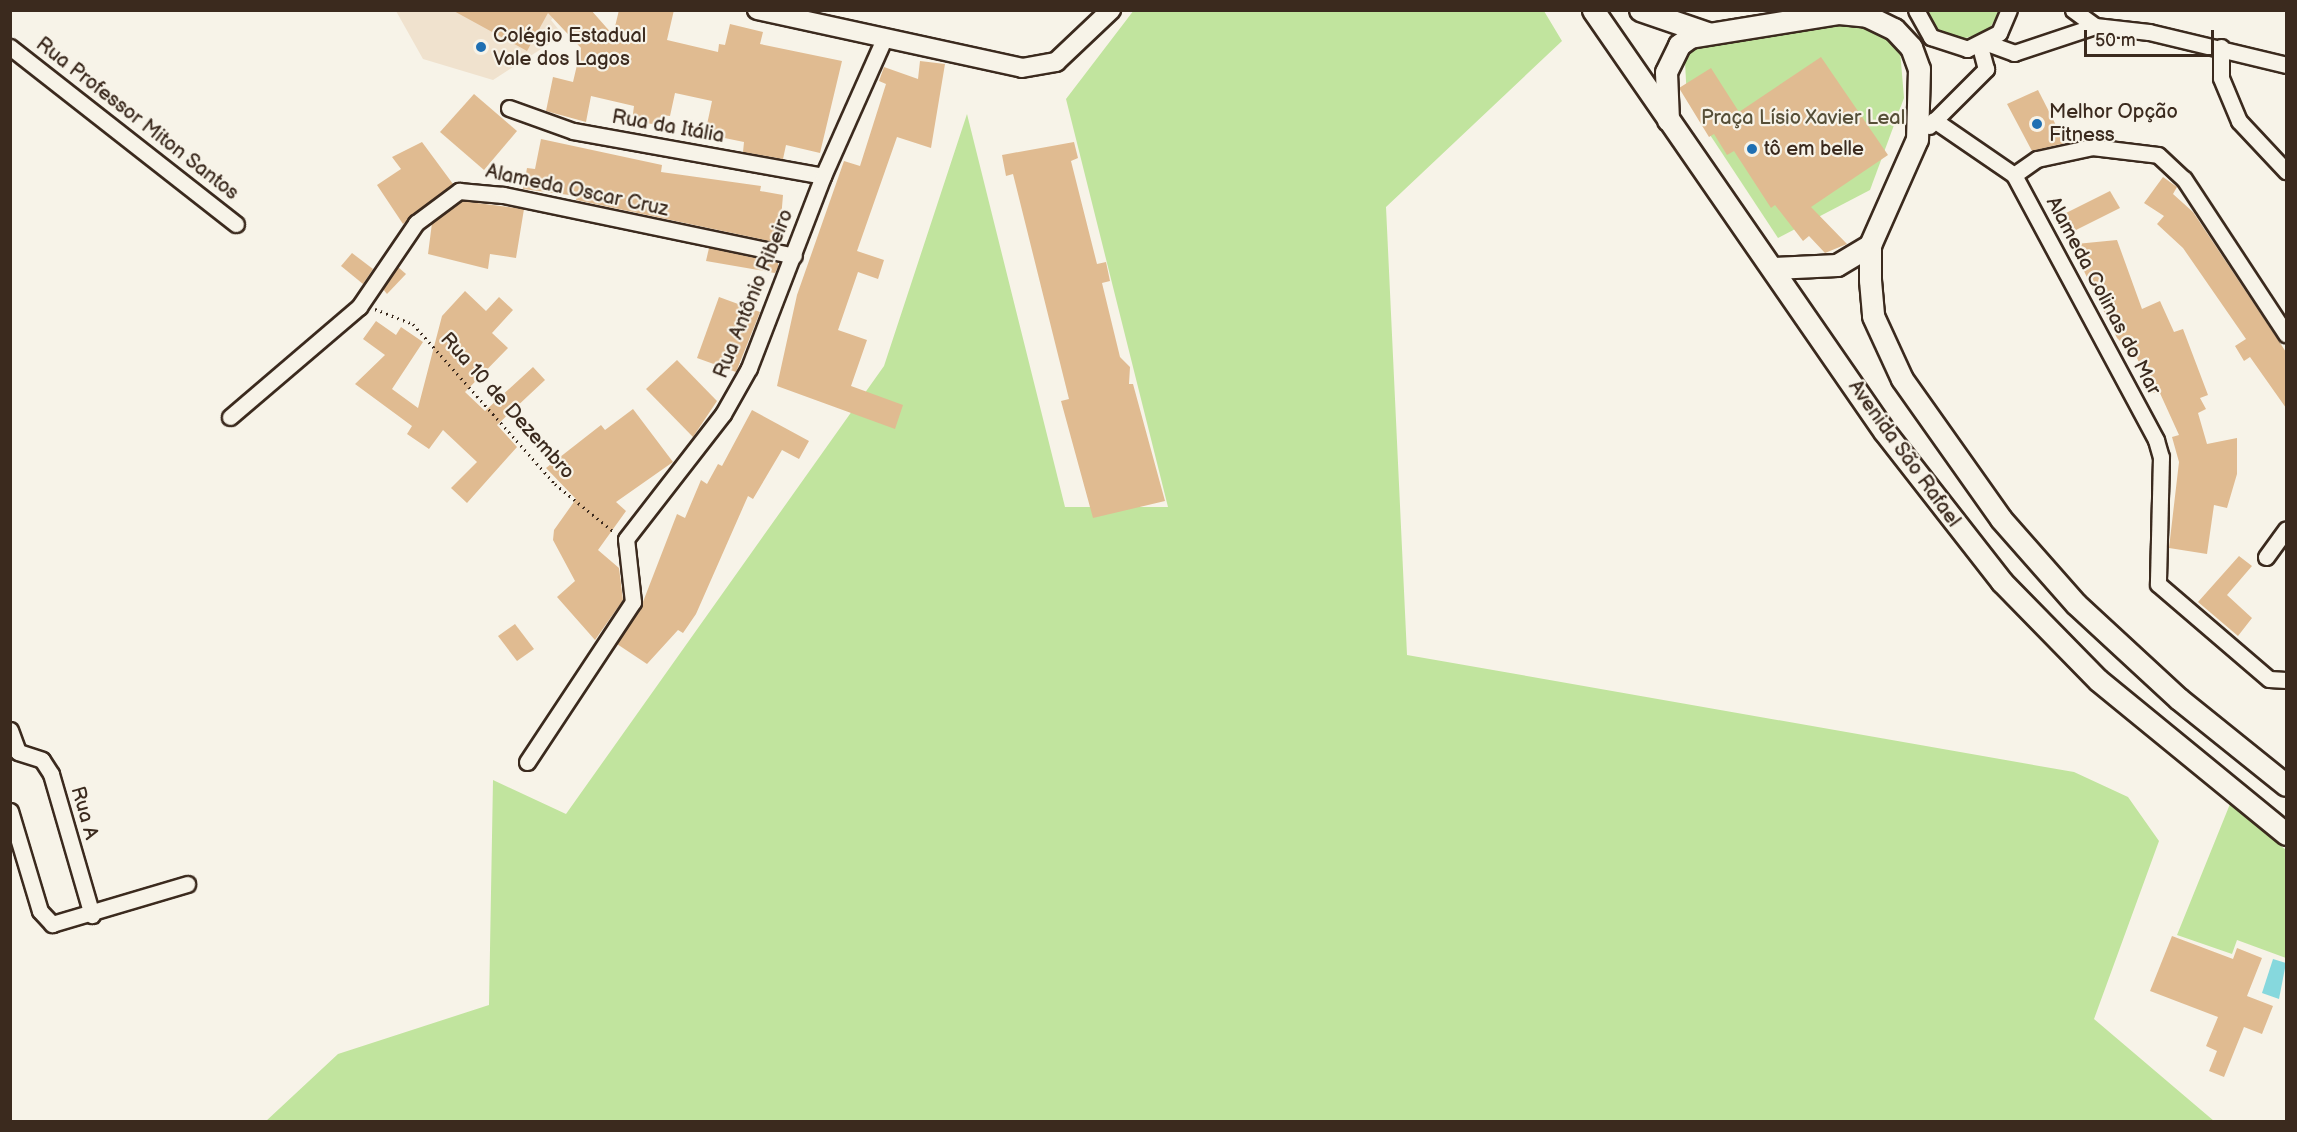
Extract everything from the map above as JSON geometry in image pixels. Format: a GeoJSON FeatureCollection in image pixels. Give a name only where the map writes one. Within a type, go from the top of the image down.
{"type":"FeatureCollection","features":[{"type":"Feature","properties":{"kind":"main road","name":"Avenida São Rafael"},"geometry":{"type":"LineString","coordinates":[[1593,10],[1774,268],[1884,431],[2002,582],[2098,680],[2286,834]]}},
{"type":"Feature","properties":{"kind":"main road"},"geometry":{"type":"LineString","coordinates":[[1640,10],[1708,33]]}},
{"type":"Feature","properties":{"kind":"main road"},"geometry":{"type":"LineString","coordinates":[[1668,120],[1664,92],[1670,57],[1685,41],[1708,33],[1759,31],[1840,12],[1867,16],[1894,29],[1911,47],[1921,94],[1917,139],[1870,245],[1837,265],[1774,268]]}},
{"type":"Feature","properties":{"kind":"main road","name":"Avenida São Rafael"},"geometry":{"type":"LineString","coordinates":[[1870,245],[1873,316],[1902,379],[2001,519],[2123,650],[2286,785]]}},
{"type":"Feature","properties":{"kind":"street"},"geometry":{"type":"LineString","coordinates":[[758,10],[1007,66],[1038,67],[1058,60],[1111,10]]}},
{"type":"Feature","properties":{"kind":"street"},"geometry":{"type":"LineString","coordinates":[[1916,10],[1922,27],[1942,45],[1984,45],[2014,53],[2095,26]]}},
{"type":"Feature","properties":{"kind":"street"},"geometry":{"type":"LineString","coordinates":[[1984,45],[1999,33],[2009,10]]}},
{"type":"Feature","properties":{"kind":"street"},"geometry":{"type":"LineString","coordinates":[[2073,10],[2095,26],[2221,47],[2286,65]]}},
{"type":"Feature","properties":{"kind":"street","name":"Rua Antônio Ribeiro"},"geometry":{"type":"LineString","coordinates":[[626,539],[730,404],[794,255],[823,176],[884,39]]}},
{"type":"Feature","properties":{"kind":"street"},"geometry":{"type":"LineString","coordinates":[[1917,139],[1986,69],[1984,45]]}},
{"type":"Feature","properties":{"kind":"street","name":"Rua Professor Miton Santos"},"geometry":{"type":"LineString","coordinates":[[10,47],[236,224]]}},
{"type":"Feature","properties":{"kind":"street"},"geometry":{"type":"LineString","coordinates":[[2221,47],[2221,78],[2238,121],[2286,171]]}},
{"type":"Feature","properties":{"kind":"street","name":"Rua da Itália"},"geometry":{"type":"LineString","coordinates":[[508,108],[573,131],[823,176]]}},
{"type":"Feature","properties":{"kind":"street","name":"Alameda Colinas do Mar"},"geometry":{"type":"LineString","coordinates":[[1934,120],[2014,175],[2156,440],[2161,457],[2158,584],[2269,679],[2286,680]]}},
{"type":"Feature","properties":{"kind":"street"},"geometry":{"type":"LineString","coordinates":[[2014,175],[2037,159],[2092,147],[2119,146],[2158,155],[2184,179],[2286,334]]}},
{"type":"Feature","properties":{"kind":"street","name":"Alameda Oscar Cruz"},"geometry":{"type":"LineString","coordinates":[[230,417],[359,307],[416,223],[459,191],[503,195],[794,255]]}},
{"type":"Feature","properties":{"kind":"street"},"geometry":{"type":"LineString","coordinates":[[2266,557],[2286,529]]}},
{"type":"Feature","properties":{"kind":"street"},"geometry":{"type":"LineString","coordinates":[[527,762],[633,602],[626,539]]}},
{"type":"Feature","properties":{"kind":"street"},"geometry":{"type":"LineString","coordinates":[[10,730],[14,756]]}},
{"type":"Feature","properties":{"kind":"street","name":"Rua A"},"geometry":{"type":"LineString","coordinates":[[14,756],[42,760],[51,774],[92,915]]}},
{"type":"Feature","properties":{"kind":"street"},"geometry":{"type":"LineString","coordinates":[[10,810],[45,920],[60,925],[187,884]]}},
{"type":"Feature","properties":{"kind":"path","name":"Rua 10 de Dezembro"},"geometry":{"type":"LineString","coordinates":[[359,307],[413,324],[555,484],[586,514],[626,539]]}},
{"type":"Feature","properties":{"kind":"shaded area","name":"Colégio Estadual Vale dos Lagos"},"geometry":{"type":"Polygon","coordinates":[[[396,11],[559,11],[551,20],[563,35],[493,80],[423,59],[396,11]]]}},
{"type":"Feature","properties":{"kind":"green space"},"geometry":{"type":"Polygon","coordinates":[[[1134,10],[1544,11],[1562,41],[1386,207],[1407,655],[2074,772],[2128,797],[2159,841],[2094,1019],[2214,1121],[265,1122],[338,1054],[489,1005],[493,780],[566,814],[884,366],[967,114],[1065,507],[1168,507],[1066,99],[1134,10]]]}},
{"type":"Feature","properties":{"kind":"green space"},"geometry":{"type":"Polygon","coordinates":[[[1926,11],[2000,11],[1988,31],[1959,40],[1940,33],[1926,11]]]}},
{"type":"Feature","properties":{"kind":"green space","name":"Praça Lísio Xavier Leal"},"geometry":{"type":"Polygon","coordinates":[[[1842,23],[1879,28],[1900,50],[1904,98],[1870,190],[1778,238],[1687,100],[1685,62],[1695,44],[1842,23]]]}},
{"type":"Feature","properties":{"kind":"green space"},"geometry":{"type":"Polygon","coordinates":[[[2230,804],[2286,850],[2286,958],[2237,940],[2232,954],[2177,935],[2230,804]]]}},
{"type":"Feature","properties":{"kind":"water"},"geometry":{"type":"Polygon","coordinates":[[[2273,959],[2286,963],[2279,999],[2262,993],[2273,959]]]}},
{"type":"Feature","properties":{"kind":"building"},"geometry":{"type":"Polygon","coordinates":[[[452,10],[591,10],[613,35],[619,10],[674,10],[667,40],[718,52],[719,44],[725,45],[730,24],[763,32],[760,44],[842,61],[820,153],[786,145],[783,159],[743,152],[744,142],[705,134],[712,101],[675,93],[670,116],[661,115],[659,125],[632,121],[634,106],[591,96],[586,122],[546,111],[553,77],[573,82],[581,48],[548,13],[527,51],[452,10]]]}},
{"type":"Feature","properties":{"kind":"building"},"geometry":{"type":"Polygon","coordinates":[[[1821,57],[1888,155],[1811,207],[1847,244],[1825,253],[1809,236],[1803,241],[1775,205],[1771,208],[1734,151],[1727,155],[1714,134],[1709,137],[1679,88],[1711,68],[1739,112],[1821,57]]]}},
{"type":"Feature","properties":{"kind":"building"},"geometry":{"type":"Polygon","coordinates":[[[920,61],[945,64],[931,148],[897,137],[857,251],[884,260],[878,279],[858,272],[838,330],[867,340],[851,386],[903,405],[895,429],[777,386],[797,295],[844,161],[860,166],[886,84],[879,81],[884,67],[918,79],[920,61]]]}},
{"type":"Feature","properties":{"kind":"building","name":"Melhor Opção Fitness"},"geometry":{"type":"Polygon","coordinates":[[[2038,90],[2065,143],[2032,151],[2007,104],[2038,90]]]}},
{"type":"Feature","properties":{"kind":"building"},"geometry":{"type":"Polygon","coordinates":[[[474,94],[517,131],[484,170],[440,132],[474,94]]]}},
{"type":"Feature","properties":{"kind":"building"},"geometry":{"type":"Polygon","coordinates":[[[541,139],[662,165],[661,172],[761,186],[760,191],[783,195],[779,243],[576,200],[577,196],[523,189],[527,168],[535,169],[541,139]]]}},
{"type":"Feature","properties":{"kind":"building"},"geometry":{"type":"Polygon","coordinates":[[[422,142],[453,184],[403,224],[377,185],[401,169],[392,157],[422,142]]]}},
{"type":"Feature","properties":{"kind":"building"},"geometry":{"type":"Polygon","coordinates":[[[1074,142],[1078,158],[1071,161],[1097,264],[1106,262],[1110,281],[1102,283],[1120,357],[1130,367],[1129,384],[1133,384],[1165,501],[1093,518],[1061,401],[1069,399],[1013,174],[1006,176],[1002,155],[1074,142]]]}},
{"type":"Feature","properties":{"kind":"building"},"geometry":{"type":"Polygon","coordinates":[[[2163,177],[2177,187],[2173,194],[2193,212],[2286,352],[2286,408],[2250,357],[2244,361],[2235,346],[2246,339],[2183,248],[2157,224],[2164,216],[2144,203],[2163,177]]]}},
{"type":"Feature","properties":{"kind":"building"},"geometry":{"type":"Polygon","coordinates":[[[2110,191],[2120,208],[2074,231],[2064,214],[2110,191]]]}},
{"type":"Feature","properties":{"kind":"building"},"geometry":{"type":"Polygon","coordinates":[[[462,201],[524,209],[516,258],[490,254],[488,269],[428,254],[432,223],[462,201]]]}},
{"type":"Feature","properties":{"kind":"building"},"geometry":{"type":"Polygon","coordinates":[[[2117,240],[2142,309],[2160,301],[2174,332],[2183,329],[2208,395],[2200,398],[2206,409],[2198,413],[2207,444],[2237,438],[2237,474],[2227,508],[2214,505],[2207,554],[2169,548],[2179,462],[2172,437],[2179,435],[2159,391],[2153,393],[2137,358],[2117,338],[2078,259],[2076,244],[2117,240]]]}},
{"type":"Feature","properties":{"kind":"building"},"geometry":{"type":"Polygon","coordinates":[[[709,248],[778,263],[778,267],[775,273],[706,261],[709,248]]]}},
{"type":"Feature","properties":{"kind":"building"},"geometry":{"type":"Polygon","coordinates":[[[352,253],[373,269],[363,284],[341,266],[352,253]]]}},
{"type":"Feature","properties":{"kind":"building"},"geometry":{"type":"Polygon","coordinates":[[[398,267],[406,274],[387,294],[383,289],[398,267]]]}},
{"type":"Feature","properties":{"kind":"building"},"geometry":{"type":"Polygon","coordinates":[[[465,291],[486,311],[499,297],[513,310],[492,333],[508,348],[465,392],[485,411],[533,367],[545,380],[497,425],[517,447],[467,503],[451,488],[477,462],[443,430],[429,449],[407,434],[412,426],[355,384],[385,355],[363,339],[376,321],[396,335],[401,327],[423,342],[392,389],[418,408],[442,316],[465,291]]]}},
{"type":"Feature","properties":{"kind":"building"},"geometry":{"type":"Polygon","coordinates":[[[719,297],[760,312],[736,372],[697,358],[719,297]]]}},
{"type":"Feature","properties":{"kind":"building"},"geometry":{"type":"Polygon","coordinates":[[[677,360],[717,401],[693,437],[646,389],[677,360]]]}},
{"type":"Feature","properties":{"kind":"building"},"geometry":{"type":"Polygon","coordinates":[[[633,409],[673,462],[616,502],[626,511],[598,550],[619,568],[623,600],[595,640],[557,597],[575,581],[553,540],[554,530],[576,499],[546,468],[601,425],[605,430],[633,409]]]}},
{"type":"Feature","properties":{"kind":"building"},"geometry":{"type":"Polygon","coordinates":[[[752,410],[809,441],[799,459],[782,450],[753,499],[748,496],[696,614],[683,633],[678,630],[647,664],[617,644],[641,607],[677,514],[685,518],[701,480],[707,484],[718,464],[722,466],[752,410]]]}},
{"type":"Feature","properties":{"kind":"building"},"geometry":{"type":"Polygon","coordinates":[[[2239,556],[2252,566],[2227,595],[2252,618],[2238,636],[2198,602],[2239,556]]]}},
{"type":"Feature","properties":{"kind":"building"},"geometry":{"type":"Polygon","coordinates":[[[515,624],[534,649],[517,661],[498,636],[515,624]]]}},
{"type":"Feature","properties":{"kind":"building"},"geometry":{"type":"Polygon","coordinates":[[[2172,936],[2233,959],[2237,948],[2262,958],[2247,996],[2273,1006],[2262,1034],[2244,1027],[2224,1077],[2209,1071],[2217,1051],[2206,1046],[2218,1017],[2150,991],[2172,936]]]}},
{"type":"Feature","properties":{"kind":"place","name":"Colégio Estadual Vale dos Lagos"},"geometry":{"type":"Point","coordinates":[481,47]}},
{"type":"Feature","properties":{"kind":"place","name":"Melhor Opção Fitness"},"geometry":{"type":"Point","coordinates":[2037,124]}},
{"type":"Feature","properties":{"kind":"place","name":"tô em belle"},"geometry":{"type":"Point","coordinates":[1752,149]}}]}
